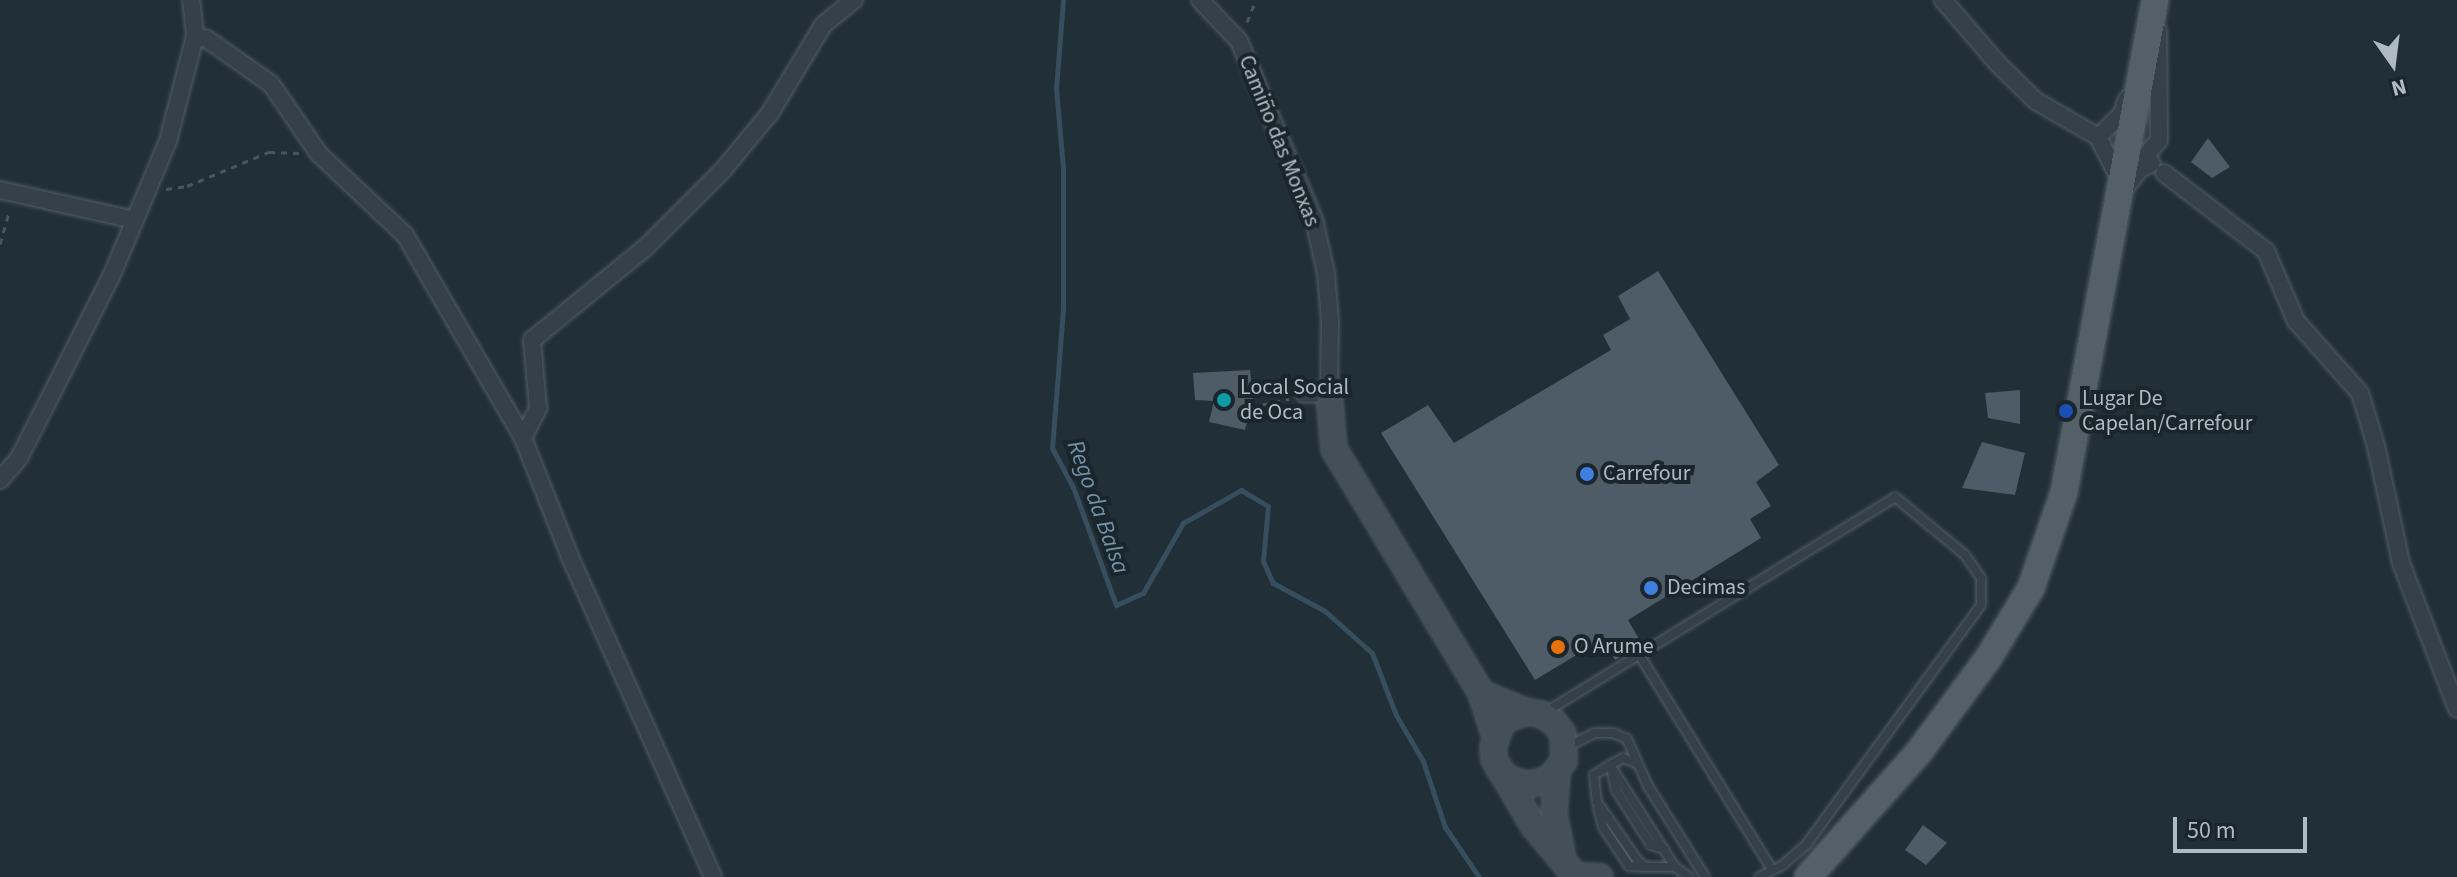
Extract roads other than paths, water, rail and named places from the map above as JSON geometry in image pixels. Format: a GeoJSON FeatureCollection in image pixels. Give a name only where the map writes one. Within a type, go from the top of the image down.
{"type":"FeatureCollection","features":[{"type":"Feature","properties":{"kind":"main road"},"geometry":{"type":"LineString","coordinates":[[1808,877],[1919,752],[1989,657],[2031,588],[2064,492],[2139,150],[2145,49],[2155,0]]}},
{"type":"Feature","properties":{"kind":"main road"},"geometry":{"type":"LineString","coordinates":[[1822,877],[1862,816]]}},
{"type":"Feature","properties":{"kind":"street"},"geometry":{"type":"LineString","coordinates":[[0,480],[19,458],[111,277],[168,141],[195,36],[191,0]]}},
{"type":"Feature","properties":{"kind":"street"},"geometry":{"type":"LineString","coordinates":[[523,438],[538,408],[532,340],[645,248],[723,170],[770,113],[823,25],[854,0]]}},
{"type":"Feature","properties":{"kind":"street","name":"Camiño das Monxas"},"geometry":{"type":"LineString","coordinates":[[1200,0],[1239,41],[1314,219],[1326,273],[1329,393]]}},
{"type":"Feature","properties":{"kind":"street"},"geometry":{"type":"LineString","coordinates":[[1943,0],[1999,65],[2036,101],[2098,137],[2139,150],[2266,251],[2296,321],[2360,393],[2376,446],[2401,563],[2457,709]]}},
{"type":"Feature","properties":{"kind":"street"},"geometry":{"type":"LineString","coordinates":[[2139,150],[2155,0]]}},
{"type":"Feature","properties":{"kind":"street"},"geometry":{"type":"LineString","coordinates":[[195,36],[207,39],[271,84],[319,154],[405,235],[523,438],[570,557],[713,877]]}},
{"type":"Feature","properties":{"kind":"street"},"geometry":{"type":"LineString","coordinates":[[2098,137],[2122,114],[2145,49]]}},
{"type":"Feature","properties":{"kind":"street"},"geometry":{"type":"LineString","coordinates":[[7,192],[134,220]]}},
{"type":"Feature","properties":{"kind":"street"},"geometry":{"type":"LineString","coordinates":[[1304,394],[1329,393],[1334,449],[1481,693],[1495,736]]}},
{"type":"Feature","properties":{"kind":"street"},"geometry":{"type":"LineString","coordinates":[[1481,693],[1554,722],[1563,734],[1566,748],[1557,772],[1556,835],[1574,874]]}},
{"type":"Feature","properties":{"kind":"street"},"geometry":{"type":"LineString","coordinates":[[1534,713],[1507,719],[1495,736],[1493,748],[1499,769],[1533,825],[1574,874],[1600,877]]}},
{"type":"Feature","properties":{"kind":"street"},"geometry":{"type":"LineString","coordinates":[[1499,769],[1507,778],[1528,785],[1549,779],[1557,772]]}},
{"type":"Feature","properties":{"kind":"street"},"geometry":{"type":"LineString","coordinates":[[1784,874],[1862,816]]}},
{"type":"Feature","properties":{"kind":"lane"},"geometry":{"type":"LineString","coordinates":[[1534,713],[1640,656],[1895,497],[1965,555],[1981,578],[1984,591],[1977,610],[1784,874],[1759,877]]}},
{"type":"Feature","properties":{"kind":"lane"},"geometry":{"type":"LineString","coordinates":[[1640,656],[1784,874]]}},
{"type":"Feature","properties":{"kind":"lane"},"geometry":{"type":"LineString","coordinates":[[1566,748],[1594,733],[1613,733],[1627,739],[1698,876]]}},
{"type":"Feature","properties":{"kind":"lane"},"geometry":{"type":"LineString","coordinates":[[1639,767],[1632,759],[1623,758],[1594,775],[1597,802],[1638,861],[1646,867],[1675,867],[1698,876]]}},
{"type":"Feature","properties":{"kind":"lane"},"geometry":{"type":"LineString","coordinates":[[1610,765],[1675,867]]}},
{"type":"Feature","properties":{"kind":"waterway","name":"Rego da Balsa"},"geometry":{"type":"LineString","coordinates":[[1063,0],[1056,88],[1063,168],[1063,309],[1052,448],[1073,487],[1116,605],[1143,593],[1183,523],[1241,490],[1268,506],[1263,561],[1273,583],[1325,611],[1372,653],[1396,715],[1423,761],[1445,827],[1479,877]]}},
{"type":"Feature","properties":{"kind":"place","name":"Local Social de Oca"},"geometry":{"type":"Point","coordinates":[1224,400]}},
{"type":"Feature","properties":{"kind":"place","name":"Lugar De Capelan/Carrefour"},"geometry":{"type":"Point","coordinates":[2066,411]}},
{"type":"Feature","properties":{"kind":"place","name":"Carrefour"},"geometry":{"type":"Point","coordinates":[1587,474]}},
{"type":"Feature","properties":{"kind":"place","name":"Decimas"},"geometry":{"type":"Point","coordinates":[1651,588]}},
{"type":"Feature","properties":{"kind":"place","name":"O Arume"},"geometry":{"type":"Point","coordinates":[1558,647]}}]}
